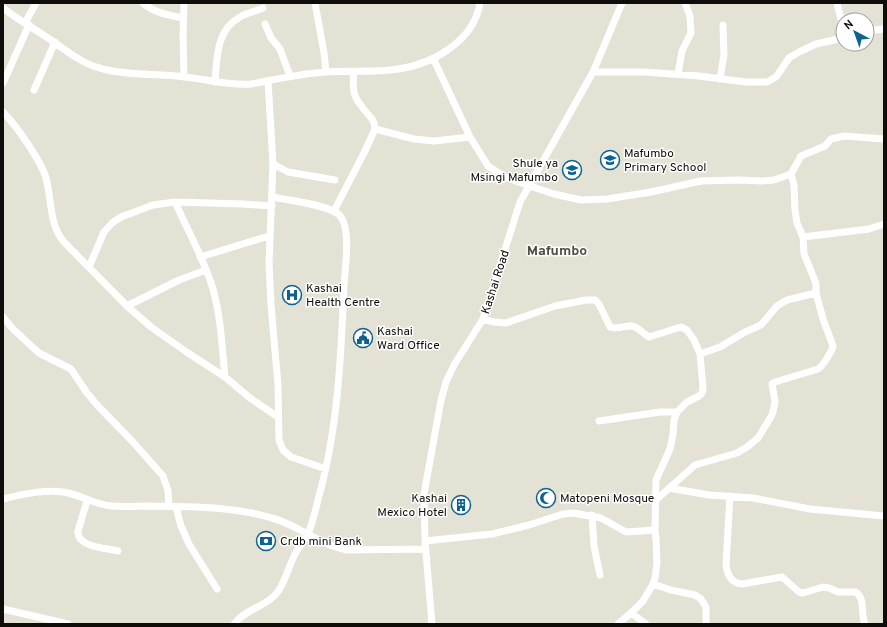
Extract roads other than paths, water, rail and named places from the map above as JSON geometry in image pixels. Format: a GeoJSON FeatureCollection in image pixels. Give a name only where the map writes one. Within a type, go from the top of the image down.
{"type":"FeatureCollection","features":[{"type":"Feature","properties":{"kind":"street"},"geometry":{"type":"LineString","coordinates":[[3,83],[36,3]]}},
{"type":"Feature","properties":{"kind":"street"},"geometry":{"type":"LineString","coordinates":[[143,3],[152,10],[166,15],[183,18]]}},
{"type":"Feature","properties":{"kind":"street"},"geometry":{"type":"LineString","coordinates":[[184,3],[184,76]]}},
{"type":"Feature","properties":{"kind":"street"},"geometry":{"type":"LineString","coordinates":[[315,3],[326,72]]}},
{"type":"Feature","properties":{"kind":"street"},"geometry":{"type":"LineString","coordinates":[[3,8],[55,42],[71,55],[86,64],[104,70],[184,76],[231,84],[250,84],[290,76],[326,72],[398,69],[417,64],[433,58],[460,40],[472,25],[480,3]]}},
{"type":"Feature","properties":{"kind":"street","name":"Kashai Road"},"geometry":{"type":"LineString","coordinates":[[432,624],[425,541],[424,494],[441,400],[446,382],[454,365],[483,319],[508,244],[520,202],[593,72],[622,3]]}},
{"type":"Feature","properties":{"kind":"street"},"geometry":{"type":"LineString","coordinates":[[678,74],[682,51],[691,33],[690,16],[685,3]]}},
{"type":"Feature","properties":{"kind":"street"},"geometry":{"type":"LineString","coordinates":[[215,82],[219,48],[224,30],[240,17],[263,8]]}},
{"type":"Feature","properties":{"kind":"street"},"geometry":{"type":"LineString","coordinates":[[265,24],[272,38],[280,49],[290,76]]}},
{"type":"Feature","properties":{"kind":"street"},"geometry":{"type":"LineString","coordinates":[[720,79],[724,55],[723,25]]}},
{"type":"Feature","properties":{"kind":"street"},"geometry":{"type":"LineString","coordinates":[[593,72],[624,71],[678,74],[761,83],[767,82],[776,77],[789,58],[799,52],[816,44],[835,40]]}},
{"type":"Feature","properties":{"kind":"street"},"geometry":{"type":"LineString","coordinates":[[34,90],[55,42]]}},
{"type":"Feature","properties":{"kind":"street"},"geometry":{"type":"LineString","coordinates":[[433,58],[470,137],[488,166],[504,176],[530,186],[554,194],[581,200],[651,192],[701,181],[774,180],[791,174],[801,156],[818,150],[825,146],[831,139],[844,136],[884,139]]}},
{"type":"Feature","properties":{"kind":"street"},"geometry":{"type":"LineString","coordinates":[[334,211],[365,151],[374,129],[374,123],[359,104],[352,91],[354,72]]}},
{"type":"Feature","properties":{"kind":"street"},"geometry":{"type":"LineString","coordinates":[[268,80],[273,164],[272,206],[269,236],[271,305],[278,385],[279,440],[283,450],[287,454],[299,460],[326,469]]}},
{"type":"Feature","properties":{"kind":"street"},"geometry":{"type":"LineString","coordinates":[[3,112],[20,134],[43,170],[51,201],[54,227],[59,236],[127,306],[151,327],[225,376],[250,398],[278,417]]}},
{"type":"Feature","properties":{"kind":"street"},"geometry":{"type":"LineString","coordinates":[[374,129],[414,139],[434,141],[470,137]]}},
{"type":"Feature","properties":{"kind":"street"},"geometry":{"type":"LineString","coordinates":[[273,164],[288,172],[335,180]]}},
{"type":"Feature","properties":{"kind":"street"},"geometry":{"type":"LineString","coordinates":[[656,500],[695,465],[737,453],[747,448],[758,438],[772,415],[775,401],[772,387],[775,382],[818,369],[823,366],[832,349],[816,293],[816,284],[804,254],[803,237],[797,223],[794,185],[791,174]]}},
{"type":"Feature","properties":{"kind":"street"},"geometry":{"type":"LineString","coordinates":[[234,624],[248,611],[268,601],[278,592],[295,554],[308,534],[326,469],[332,435],[340,356],[346,251],[346,236],[341,216],[322,206],[272,197]]}},
{"type":"Feature","properties":{"kind":"street"},"geometry":{"type":"LineString","coordinates":[[89,267],[104,232],[112,223],[121,217],[153,205],[175,202],[272,206]]}},
{"type":"Feature","properties":{"kind":"street"},"geometry":{"type":"LineString","coordinates":[[175,202],[206,270],[213,290],[221,326],[225,376]]}},
{"type":"Feature","properties":{"kind":"street"},"geometry":{"type":"LineString","coordinates":[[803,237],[869,229],[884,224]]}},
{"type":"Feature","properties":{"kind":"street"},"geometry":{"type":"LineString","coordinates":[[200,257],[269,236]]}},
{"type":"Feature","properties":{"kind":"street"},"geometry":{"type":"LineString","coordinates":[[127,306],[179,280],[206,270]]}},
{"type":"Feature","properties":{"kind":"street"},"geometry":{"type":"LineString","coordinates":[[700,354],[720,347],[745,332],[761,325],[777,306],[787,300],[816,293]]}},
{"type":"Feature","properties":{"kind":"street"},"geometry":{"type":"LineString","coordinates":[[483,319],[506,323],[537,311],[572,302],[595,300],[610,327],[618,328],[632,326],[639,329],[649,337],[680,327],[688,330],[694,340],[700,354],[703,388],[702,393],[699,396],[687,402],[677,412],[674,420],[670,448],[656,480],[655,530],[657,553],[655,578],[643,601],[632,613],[618,624]]}},
{"type":"Feature","properties":{"kind":"street"},"geometry":{"type":"LineString","coordinates":[[3,317],[12,329],[39,353],[71,369],[87,393],[98,406],[133,442],[162,476],[172,507],[189,544],[217,589]]}},
{"type":"Feature","properties":{"kind":"street"},"geometry":{"type":"LineString","coordinates":[[599,421],[660,412],[677,412]]}},
{"type":"Feature","properties":{"kind":"street"},"geometry":{"type":"LineString","coordinates":[[669,488],[709,495],[753,498],[810,509],[884,516]]}},
{"type":"Feature","properties":{"kind":"street"},"geometry":{"type":"LineString","coordinates":[[3,499],[47,492],[60,492],[71,494],[87,501],[111,506],[172,507],[243,511],[274,518],[336,548],[347,550],[426,549]]}},
{"type":"Feature","properties":{"kind":"street"},"geometry":{"type":"LineString","coordinates":[[730,496],[726,564],[727,573],[732,581],[736,584],[742,584],[782,577],[799,592],[803,593],[823,587],[838,592],[856,592],[862,599],[865,624]]}},
{"type":"Feature","properties":{"kind":"street"},"geometry":{"type":"LineString","coordinates":[[87,501],[77,536],[83,543],[118,551]]}},
{"type":"Feature","properties":{"kind":"street"},"geometry":{"type":"LineString","coordinates":[[425,541],[492,534],[530,525],[563,514],[573,513],[592,515],[602,518],[626,532],[655,530]]}},
{"type":"Feature","properties":{"kind":"street"},"geometry":{"type":"LineString","coordinates":[[592,515],[594,546],[600,575]]}},
{"type":"Feature","properties":{"kind":"street"},"geometry":{"type":"LineString","coordinates":[[653,584],[701,599],[706,607],[706,624]]}},
{"type":"Feature","properties":{"kind":"street"},"geometry":{"type":"LineString","coordinates":[[3,609],[68,624]]}},
{"type":"Feature","properties":{"kind":"street"},"geometry":{"type":"LineString","coordinates":[[632,613],[646,624]]}},
{"type":"Feature","properties":{"kind":"place","name":"Mafumbo Primary School"},"geometry":{"type":"Point","coordinates":[610,160]}},
{"type":"Feature","properties":{"kind":"place","name":"Shule ya Msingi Mafumbo"},"geometry":{"type":"Point","coordinates":[572,170]}},
{"type":"Feature","properties":{"kind":"place","name":"Kashai Health Centre"},"geometry":{"type":"Point","coordinates":[292,295]}},
{"type":"Feature","properties":{"kind":"place","name":"Kashai Ward Office"},"geometry":{"type":"Point","coordinates":[363,338]}},
{"type":"Feature","properties":{"kind":"place","name":"Matopeni Mosque"},"geometry":{"type":"Point","coordinates":[546,498]}},
{"type":"Feature","properties":{"kind":"place","name":"Kashai Mexico Hotel"},"geometry":{"type":"Point","coordinates":[461,505]}},
{"type":"Feature","properties":{"kind":"place","name":"Crdb mini Bank"},"geometry":{"type":"Point","coordinates":[266,541]}},
{"type":"Feature","properties":{"kind":"district","name":"Mafumbo"},"geometry":{"type":"Point","coordinates":[557,250]}}]}
